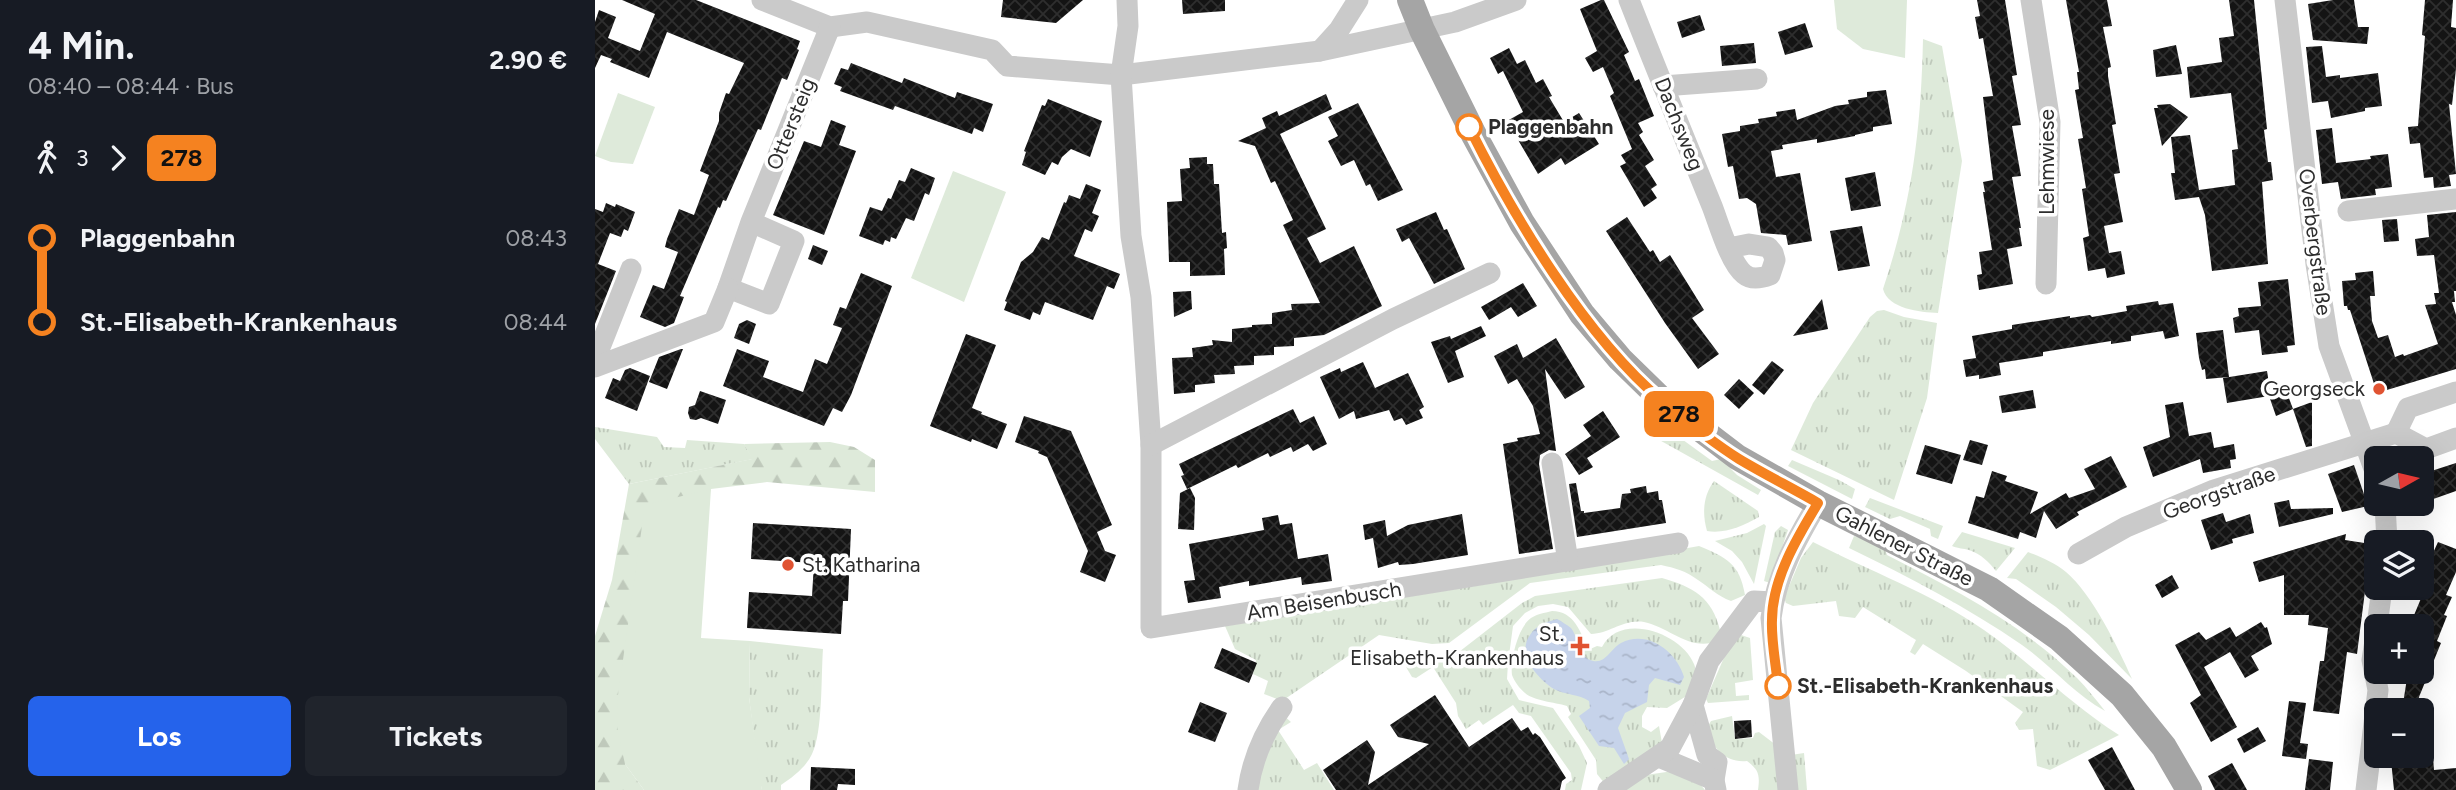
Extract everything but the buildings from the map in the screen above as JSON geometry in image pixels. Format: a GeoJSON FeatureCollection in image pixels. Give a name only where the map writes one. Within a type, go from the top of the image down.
{"type":"FeatureCollection","features":[{"type":"Feature","properties":{"kind":"main road","name":"Gahlener Straße"},"geometry":{"type":"LineString","coordinates":[[1410,0],[1474,135],[1522,223],[1582,314],[1661,400],[1737,457],[1818,503],[1989,589],[2059,638],[2122,695],[2164,747],[2189,790]]}},
{"type":"Feature","properties":{"kind":"street"},"geometry":{"type":"LineString","coordinates":[[762,0],[830,26],[867,22],[992,50],[1007,66],[1121,75],[1320,51],[1455,22],[1516,0]]}},
{"type":"Feature","properties":{"kind":"street","name":"Am Beisenbusch"},"geometry":{"type":"LineString","coordinates":[[1126,0],[1128,26],[1121,75],[1131,236],[1141,297],[1151,445],[1151,628],[1678,543]]}},
{"type":"Feature","properties":{"kind":"street"},"geometry":{"type":"LineString","coordinates":[[1320,51],[1339,30],[1358,0]]}},
{"type":"Feature","properties":{"kind":"street","name":"Dachsweg"},"geometry":{"type":"LineString","coordinates":[[1629,0],[1729,248]]}},
{"type":"Feature","properties":{"kind":"street","name":"Lehmwiese"},"geometry":{"type":"LineString","coordinates":[[2031,0],[2050,122],[2046,284]]}},
{"type":"Feature","properties":{"kind":"street","name":"Overbergstraße"},"geometry":{"type":"LineString","coordinates":[[2285,0],[2316,264],[2329,346],[2365,446]]}},
{"type":"Feature","properties":{"kind":"street","name":"Ottersteig"},"geometry":{"type":"LineString","coordinates":[[595,367],[714,321],[830,26]]}},
{"type":"Feature","properties":{"kind":"street"},"geometry":{"type":"LineString","coordinates":[[1663,86],[1757,79]]}},
{"type":"Feature","properties":{"kind":"street"},"geometry":{"type":"LineString","coordinates":[[2348,211],[2456,199]]}},
{"type":"Feature","properties":{"kind":"street"},"geometry":{"type":"LineString","coordinates":[[728,288],[769,304],[794,241],[751,222]]}},
{"type":"Feature","properties":{"kind":"street"},"geometry":{"type":"LineString","coordinates":[[595,360],[631,269]]}},
{"type":"Feature","properties":{"kind":"street"},"geometry":{"type":"LineString","coordinates":[[1151,445],[1393,319],[1490,273]]}},
{"type":"Feature","properties":{"kind":"street"},"geometry":{"type":"LineString","coordinates":[[2456,392],[2408,408],[2396,433],[2426,449],[2456,438]]}},
{"type":"Feature","properties":{"kind":"street","name":"Georgstraße"},"geometry":{"type":"LineString","coordinates":[[2078,554],[2126,527],[2214,490],[2396,433]]}},
{"type":"Feature","properties":{"kind":"street"},"geometry":{"type":"LineString","coordinates":[[1552,463],[1568,561]]}},
{"type":"Feature","properties":{"kind":"street"},"geometry":{"type":"LineString","coordinates":[[1788,790],[1772,632],[1773,602],[1786,564],[1818,503]]}},
{"type":"Feature","properties":{"kind":"street"},"geometry":{"type":"LineString","coordinates":[[1608,790],[1670,748],[1693,705],[1709,661],[1754,601],[1773,602]]}},
{"type":"Feature","properties":{"kind":"street"},"geometry":{"type":"LineString","coordinates":[[2366,790],[2377,684]]}},
{"type":"Feature","properties":{"kind":"street"},"geometry":{"type":"LineString","coordinates":[[1659,757],[1715,785],[1717,762],[1707,755],[1693,705]]}},
{"type":"Feature","properties":{"kind":"street"},"geometry":{"type":"LineString","coordinates":[[1248,790],[1254,763],[1268,727],[1282,707]]}},
{"type":"Feature","properties":{"kind":"green space"},"geometry":{"type":"Polygon","coordinates":[[[1834,0],[1907,0],[1905,58],[1863,49],[1837,29],[1834,0]]]}},
{"type":"Feature","properties":{"kind":"green space"},"geometry":{"type":"Polygon","coordinates":[[[1923,39],[1942,46],[1962,161],[1938,313],[1898,305],[1886,296],[1883,289],[1901,226],[1913,166],[1920,105],[1923,39]]]}},
{"type":"Feature","properties":{"kind":"green space"},"geometry":{"type":"Polygon","coordinates":[[[618,93],[655,107],[633,164],[611,162],[595,156],[618,93]]]}},
{"type":"Feature","properties":{"kind":"green space"},"geometry":{"type":"Polygon","coordinates":[[[953,171],[1006,192],[964,302],[911,278],[953,171]]]}},
{"type":"Feature","properties":{"kind":"green space"},"geometry":{"type":"Polygon","coordinates":[[[1884,310],[1937,323],[1927,398],[1894,500],[1791,450],[1813,403],[1870,317],[1877,311],[1884,310]]]}},
{"type":"Feature","properties":{"kind":"green space"},"geometry":{"type":"Polygon","coordinates":[[[1663,415],[1668,420],[1668,429],[1712,461],[1721,459],[1737,475],[1761,490],[1758,495],[1645,432],[1663,415]]]}},
{"type":"Feature","properties":{"kind":"green space"},"geometry":{"type":"Polygon","coordinates":[[[595,427],[657,437],[664,447],[685,448],[687,440],[744,444],[753,459],[629,484],[595,439],[595,427]]]}},
{"type":"Feature","properties":{"kind":"green space"},"geometry":{"type":"Polygon","coordinates":[[[830,442],[854,447],[875,460],[875,492],[767,482],[711,489],[625,764],[644,790],[595,790],[595,636],[612,580],[629,484],[752,459],[744,444],[830,442]]]}},
{"type":"Feature","properties":{"kind":"green space"},"geometry":{"type":"Polygon","coordinates":[[[1792,460],[1855,489],[1852,499],[1788,466],[1792,460]]]}},
{"type":"Feature","properties":{"kind":"green space"},"geometry":{"type":"Polygon","coordinates":[[[1714,481],[1758,511],[1759,517],[1734,528],[1707,531],[1705,505],[1714,481]]]}},
{"type":"Feature","properties":{"kind":"green space"},"geometry":{"type":"Polygon","coordinates":[[[711,489],[701,638],[750,641],[749,697],[762,790],[644,790],[625,764],[618,733],[617,702],[645,505],[711,489]]]}},
{"type":"Feature","properties":{"kind":"green space"},"geometry":{"type":"Polygon","coordinates":[[[1870,498],[1943,526],[1938,539],[1931,536],[1930,529],[1900,516],[1890,519],[1865,507],[1870,498]]]}},
{"type":"Feature","properties":{"kind":"green space"},"geometry":{"type":"Polygon","coordinates":[[[1764,524],[1766,526],[1754,584],[1742,562],[1732,551],[1715,541],[1747,533],[1764,524]]]}},
{"type":"Feature","properties":{"kind":"green space"},"geometry":{"type":"Polygon","coordinates":[[[1781,526],[1788,530],[1770,583],[1764,581],[1775,532],[1781,526]]]}},
{"type":"Feature","properties":{"kind":"green space"},"geometry":{"type":"Polygon","coordinates":[[[1962,532],[2015,548],[1996,571],[1988,561],[1977,554],[1952,546],[1962,532]]]}},
{"type":"Feature","properties":{"kind":"green space"},"geometry":{"type":"Polygon","coordinates":[[[1854,536],[1884,546],[1887,555],[2010,624],[2077,678],[2105,711],[2001,631],[1937,593],[1849,548],[1854,536]]]}},
{"type":"Feature","properties":{"kind":"green space"},"geometry":{"type":"Polygon","coordinates":[[[1813,542],[1964,617],[2001,643],[2084,711],[2119,735],[2050,770],[2037,766],[2033,729],[2019,730],[2015,723],[2023,712],[1966,671],[1923,644],[1915,655],[1910,652],[1916,640],[1863,607],[1855,618],[1839,616],[1836,601],[1793,606],[1786,603],[1784,598],[1801,558],[1813,542]]]}},
{"type":"Feature","properties":{"kind":"green space"},"geometry":{"type":"Polygon","coordinates":[[[1699,546],[1730,563],[1743,584],[1745,595],[1731,601],[1689,574],[1661,565],[1530,583],[1449,643],[1432,644],[1379,635],[1282,701],[1264,694],[1268,681],[1253,674],[1256,660],[1235,649],[1225,626],[1493,583],[1699,546]]]}},
{"type":"Feature","properties":{"kind":"green space"},"geometry":{"type":"Polygon","coordinates":[[[2028,552],[2057,566],[2076,582],[2104,622],[2132,679],[2089,635],[2056,607],[2016,579],[2007,578],[2028,552]]]}},
{"type":"Feature","properties":{"kind":"green space"},"geometry":{"type":"Polygon","coordinates":[[[1662,578],[1683,585],[1706,601],[1720,630],[1711,643],[1693,643],[1644,622],[1629,623],[1591,634],[1568,607],[1553,604],[1538,606],[1525,613],[1513,626],[1507,679],[1519,700],[1553,708],[1579,746],[1587,763],[1581,790],[1565,790],[1566,784],[1572,780],[1571,773],[1531,716],[1519,713],[1513,705],[1483,725],[1479,720],[1466,729],[1458,716],[1456,703],[1433,667],[1416,678],[1412,677],[1406,667],[1422,656],[1455,655],[1535,596],[1662,578]]]}},
{"type":"Feature","properties":{"kind":"green space"},"geometry":{"type":"Polygon","coordinates":[[[1552,611],[1566,615],[1576,624],[1588,650],[1602,647],[1611,636],[1622,630],[1636,628],[1650,630],[1677,643],[1694,664],[1696,678],[1693,692],[1667,708],[1647,707],[1642,716],[1642,727],[1651,732],[1659,726],[1662,743],[1605,784],[1597,774],[1596,760],[1568,717],[1571,714],[1567,706],[1529,696],[1519,687],[1512,675],[1514,653],[1526,622],[1552,611]]]}},
{"type":"Feature","properties":{"kind":"green space"},"geometry":{"type":"Polygon","coordinates":[[[1738,634],[1750,638],[1753,680],[1735,683],[1736,696],[1749,695],[1749,700],[1708,703],[1706,699],[1726,653],[1738,634]]]}},
{"type":"Feature","properties":{"kind":"green space"},"geometry":{"type":"Polygon","coordinates":[[[750,641],[823,649],[816,744],[806,763],[781,785],[781,790],[762,790],[759,777],[749,697],[750,641]]]}},
{"type":"Feature","properties":{"kind":"green space"},"geometry":{"type":"Polygon","coordinates":[[[1283,715],[1291,722],[1278,730],[1304,770],[1317,763],[1334,790],[1253,790],[1283,715]]]}},
{"type":"Feature","properties":{"kind":"green space"},"geometry":{"type":"Polygon","coordinates":[[[1732,716],[1735,739],[1753,738],[1755,733],[1759,732],[1776,745],[1781,790],[1758,790],[1759,777],[1754,767],[1747,761],[1733,760],[1721,754],[1713,744],[1705,731],[1711,721],[1732,716]]]}},
{"type":"Feature","properties":{"kind":"green space"},"geometry":{"type":"Polygon","coordinates":[[[1804,753],[1807,790],[1794,790],[1791,755],[1804,753]]]}},
{"type":"Feature","properties":{"kind":"green space"},"geometry":{"type":"Polygon","coordinates":[[[1673,771],[1694,777],[1705,790],[1620,790],[1646,775],[1673,771]]]}},
{"type":"Feature","properties":{"kind":"water"},"geometry":{"type":"Polygon","coordinates":[[[1557,619],[1571,628],[1583,655],[1590,660],[1600,661],[1621,643],[1641,639],[1660,645],[1675,659],[1680,668],[1684,677],[1680,685],[1655,678],[1649,685],[1647,702],[1625,713],[1618,728],[1629,759],[1624,764],[1614,748],[1599,746],[1579,716],[1590,708],[1589,701],[1554,689],[1536,673],[1527,658],[1526,642],[1532,632],[1542,624],[1557,619]]]}},
{"type":"Feature","properties":{"kind":"bus line","name":"278"},"geometry":{"type":"LineString","coordinates":[[1469,127],[1522,223],[1582,314],[1620,359],[1661,400],[1737,457],[1818,503],[1786,564],[1773,602],[1772,632],[1778,686]]}},
{"type":"Feature","properties":{"kind":"place","name":"Plaggenbahn"},"geometry":{"type":"Point","coordinates":[1469,127]}},
{"type":"Feature","properties":{"kind":"place","name":"Georgseck"},"geometry":{"type":"Point","coordinates":[2379,389]}},
{"type":"Feature","properties":{"kind":"place","name":"St. Katharina"},"geometry":{"type":"Point","coordinates":[788,565]}},
{"type":"Feature","properties":{"kind":"place","name":"St. Elisabeth-Krankenhaus"},"geometry":{"type":"Point","coordinates":[1580,646]}},
{"type":"Feature","properties":{"kind":"place","name":"St.-Elisabeth-Krankenhaus"},"geometry":{"type":"Point","coordinates":[1778,686]}}]}
